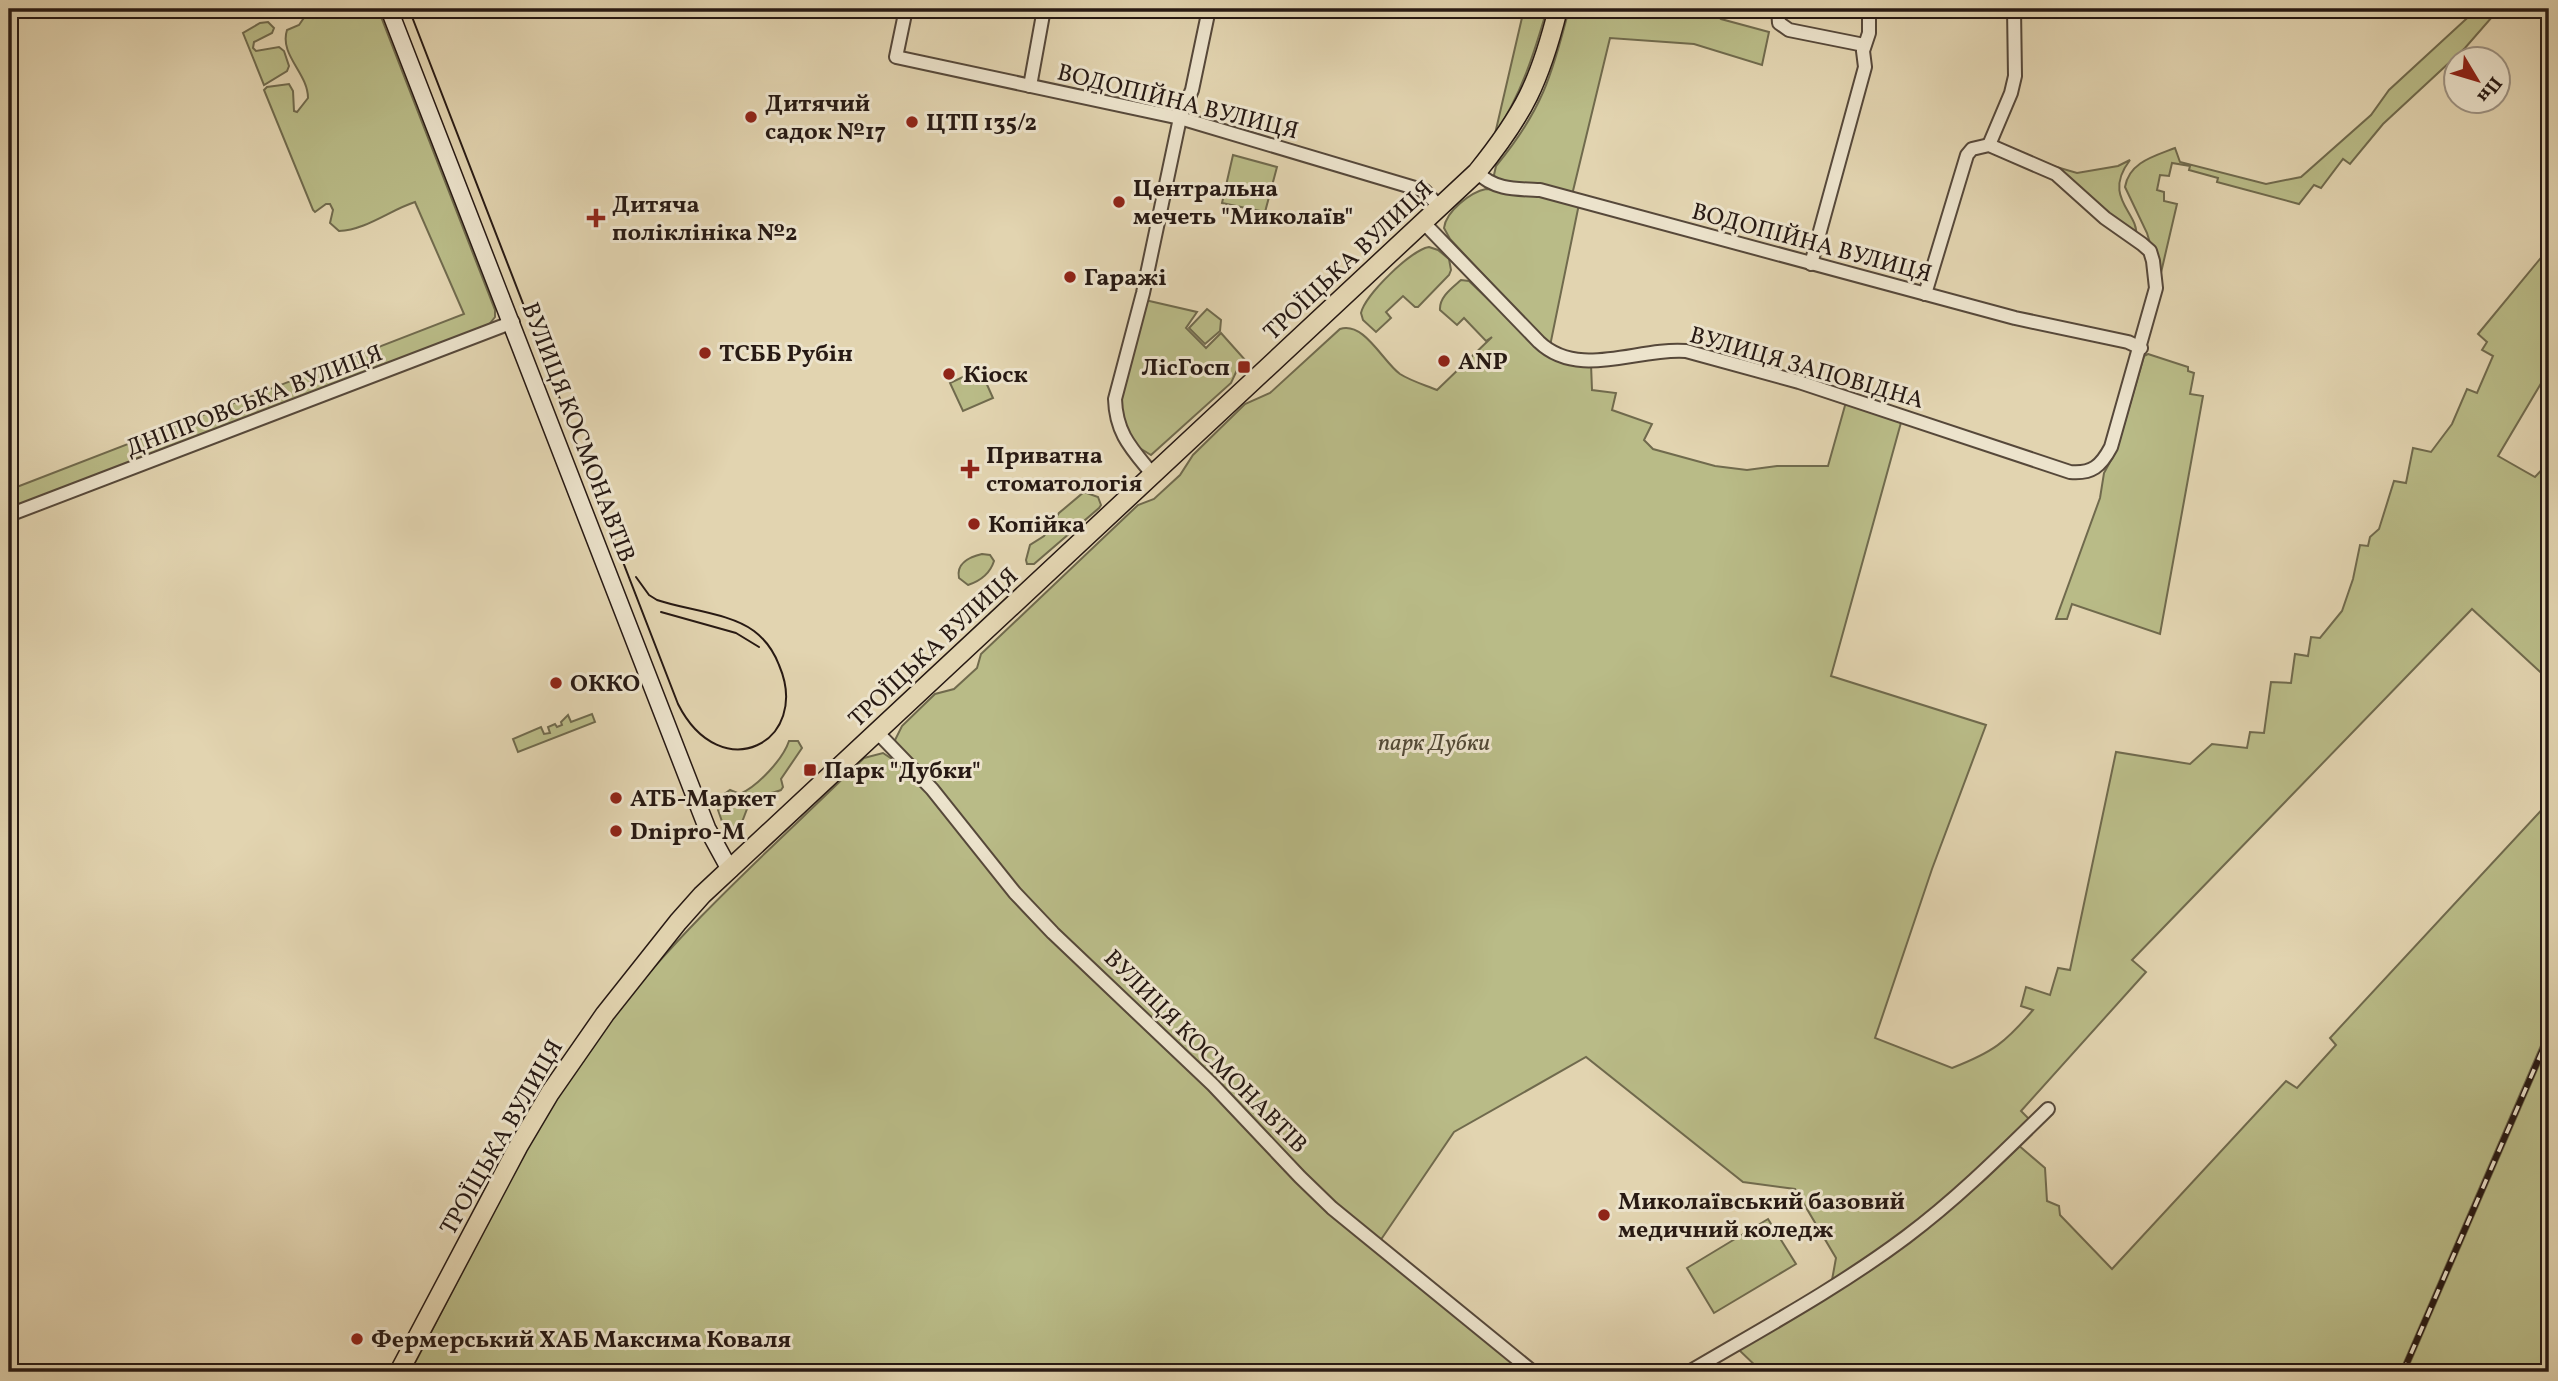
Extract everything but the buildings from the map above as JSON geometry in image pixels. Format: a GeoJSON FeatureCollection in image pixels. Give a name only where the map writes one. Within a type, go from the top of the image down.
{"type":"FeatureCollection","features":[{"type":"Feature","properties":{"kind":"main road","name":"ВУЛИЦЯ КОСМОНАВТІВ"},"geometry":{"type":"LineString","coordinates":[[389,9],[513,322],[707,828],[730,870]]}},
{"type":"Feature","properties":{"kind":"main road","name":"ТРОЇЦЬКА ВУЛИЦЯ"},"geometry":{"type":"LineString","coordinates":[[399,1372],[550,1093],[605,1014],[678,922],[702,895],[1477,172],[1505,138],[1528,99],[1546,58],[1558,9]]}},
{"type":"Feature","properties":{"kind":"street","name":"ВОДОПІЙНА ВУЛИЦЯ"},"geometry":{"type":"LineString","coordinates":[[906,9],[897,57],[1180,118],[1424,191],[1440,208]]}},
{"type":"Feature","properties":{"kind":"street"},"geometry":{"type":"LineString","coordinates":[[1030,86],[1044,9]]}},
{"type":"Feature","properties":{"kind":"street"},"geometry":{"type":"LineString","coordinates":[[1153,475],[1124,439],[1115,416],[1115,399],[1143,293],[1180,118],[1192,90],[1209,9]]}},
{"type":"Feature","properties":{"kind":"street"},"geometry":{"type":"LineString","coordinates":[[1777,9],[1779,23],[1783,27],[1864,45]]}},
{"type":"Feature","properties":{"kind":"street"},"geometry":{"type":"LineString","coordinates":[[1811,264],[1865,67],[1864,45],[1869,33],[1869,9]]}},
{"type":"Feature","properties":{"kind":"street"},"geometry":{"type":"LineString","coordinates":[[1925,294],[1967,155],[1972,149],[1989,145],[2011,93],[2015,76],[2014,9]]}},
{"type":"Feature","properties":{"kind":"street","name":"ВУЛИЦЯ ЗАПОВІДНА"},"geometry":{"type":"LineString","coordinates":[[1424,223],[1539,342],[1559,356],[1583,360],[1666,350],[1699,354],[1799,382],[2070,472],[2092,471],[2105,458],[2111,447],[2141,348],[2156,288],[2156,274],[2150,251],[2105,218],[2056,174],[1989,145]]}},
{"type":"Feature","properties":{"kind":"street","name":"ВОДОПІЙНА ВУЛИЦЯ"},"geometry":{"type":"LineString","coordinates":[[1477,172],[1486,181],[1497,186],[1540,190],[2015,318],[2128,342],[2141,348]]}},
{"type":"Feature","properties":{"kind":"street","name":"ДНІПРОВСЬКА ВУЛИЦЯ"},"geometry":{"type":"LineString","coordinates":[[9,515],[513,322]]}},
{"type":"Feature","properties":{"kind":"street","name":"ВУЛИЦЯ КОСМОНАВТІВ"},"geometry":{"type":"LineString","coordinates":[[877,732],[932,789],[1014,893],[1213,1085],[1300,1177],[1332,1208],[1533,1372]]}},
{"type":"Feature","properties":{"kind":"street"},"geometry":{"type":"LineString","coordinates":[[1689,1372],[1856,1271],[1905,1238],[1992,1165],[2048,1109]]}},
{"type":"Feature","properties":{"kind":"green space"},"geometry":{"type":"Polygon","coordinates":[[[310,9],[378,9],[495,310],[495,317],[487,327],[9,509],[9,490],[464,314],[415,202],[359,227],[339,231],[330,223],[333,210],[330,204],[315,212],[313,210],[264,90],[267,87],[289,84],[293,91],[294,111],[297,112],[308,98],[304,80],[290,56],[286,39],[287,30],[299,25],[310,9]]]}},
{"type":"Feature","properties":{"kind":"green space"},"geometry":{"type":"Polygon","coordinates":[[[1524,9],[1547,9],[1526,74],[1495,134],[1524,9]]]}},
{"type":"Feature","properties":{"kind":"green space"},"geometry":{"type":"Polygon","coordinates":[[[1569,9],[1710,9],[1721,19],[1769,32],[1762,65],[1694,44],[1610,38],[1572,195],[1496,180],[1496,166],[1524,128],[1543,92],[1569,9]]]}},
{"type":"Feature","properties":{"kind":"green space"},"geometry":{"type":"Polygon","coordinates":[[[2477,9],[2499,9],[2467,46],[2442,46],[2442,69],[2383,124],[2350,164],[2343,159],[2321,188],[2314,185],[2299,204],[2217,182],[2218,178],[2189,170],[2190,166],[2172,163],[2169,176],[2160,175],[2157,190],[2164,192],[2164,201],[2177,204],[2160,277],[2147,233],[2125,187],[2127,178],[2137,166],[2151,157],[2175,148],[2180,162],[2266,184],[2301,177],[2371,115],[2389,90],[2477,9]]]}},
{"type":"Feature","properties":{"kind":"green space"},"geometry":{"type":"Polygon","coordinates":[[[268,22],[274,28],[272,33],[254,42],[253,48],[256,51],[279,47],[284,51],[289,66],[287,71],[264,85],[243,33],[260,23],[268,22]]]}},
{"type":"Feature","properties":{"kind":"green space"},"geometry":{"type":"Polygon","coordinates":[[[1233,155],[1277,167],[1265,212],[1222,203],[1233,155]]]}},
{"type":"Feature","properties":{"kind":"green space"},"geometry":{"type":"Polygon","coordinates":[[[2130,160],[2119,185],[2120,195],[2136,228],[2136,236],[2036,161],[2077,173],[2118,166],[2130,160]]]}},
{"type":"Feature","properties":{"kind":"green space"},"geometry":{"type":"Polygon","coordinates":[[[1486,189],[1528,193],[1579,204],[1550,346],[1450,239],[1444,228],[1449,215],[1460,203],[1486,189]]]}},
{"type":"Feature","properties":{"kind":"green space"},"geometry":{"type":"Polygon","coordinates":[[[1429,247],[1449,259],[1449,275],[1418,307],[1403,296],[1386,312],[1391,318],[1376,332],[1363,320],[1361,313],[1364,305],[1401,264],[1429,247]]]}},
{"type":"Feature","properties":{"kind":"green space","name":"парк Дубки"},"geometry":{"type":"Polygon","coordinates":[[[2549,248],[2549,370],[2498,456],[2535,477],[2549,462],[2549,680],[2472,609],[2132,960],[2146,972],[2021,1111],[2030,1120],[1984,1165],[1936,1206],[1885,1245],[1832,1280],[1836,1258],[1795,1189],[1743,1182],[1586,1057],[1454,1132],[1380,1241],[1523,1372],[410,1372],[504,1190],[555,1101],[613,1017],[671,948],[734,883],[864,758],[883,753],[901,765],[895,740],[902,726],[935,694],[954,689],[977,668],[981,654],[1138,505],[1154,499],[1180,475],[1193,455],[1245,404],[1270,393],[1340,329],[1357,331],[1373,344],[1400,374],[1437,390],[1492,337],[1486,341],[1464,318],[1457,325],[1440,310],[1444,297],[1450,290],[1461,280],[1469,281],[1536,345],[1591,364],[1592,390],[1616,393],[1612,410],[1652,424],[1644,440],[1653,449],[1715,466],[1747,470],[1777,466],[1828,466],[1846,402],[1902,419],[1831,676],[1986,725],[1932,869],[1875,1038],[1952,1068],[1997,1045],[2023,1021],[2033,1010],[2021,1006],[2026,987],[2050,995],[2058,968],[2070,970],[2116,752],[2190,764],[2212,744],[2247,748],[2250,732],[2264,733],[2271,682],[2291,683],[2295,654],[2308,656],[2311,637],[2320,638],[2342,611],[2353,579],[2360,545],[2368,546],[2370,537],[2379,529],[2394,481],[2406,483],[2413,448],[2431,452],[2452,424],[2467,389],[2477,393],[2493,356],[2482,350],[2487,342],[2478,334],[2549,248]]]}},
{"type":"Feature","properties":{"kind":"green space"},"geometry":{"type":"Polygon","coordinates":[[[1145,300],[1197,312],[1186,328],[1206,348],[1221,333],[1246,361],[1237,370],[1231,383],[1151,455],[1138,447],[1128,434],[1119,406],[1145,300]]]}},
{"type":"Feature","properties":{"kind":"green space"},"geometry":{"type":"Polygon","coordinates":[[[1207,309],[1221,320],[1220,331],[1205,344],[1189,328],[1207,309]]]}},
{"type":"Feature","properties":{"kind":"green space"},"geometry":{"type":"Polygon","coordinates":[[[2148,354],[2188,367],[2188,371],[2194,373],[2190,394],[2203,396],[2160,634],[2072,604],[2067,619],[2056,619],[2100,498],[2104,473],[2117,449],[2144,356],[2148,354]]]}},
{"type":"Feature","properties":{"kind":"green space"},"geometry":{"type":"Polygon","coordinates":[[[980,369],[993,398],[963,411],[950,383],[980,369]]]}},
{"type":"Feature","properties":{"kind":"green space"},"geometry":{"type":"Polygon","coordinates":[[[1084,492],[1098,497],[1101,505],[1099,508],[1034,564],[1027,564],[1030,545],[1044,536],[1059,513],[1084,492]]]}},
{"type":"Feature","properties":{"kind":"green space"},"geometry":{"type":"Polygon","coordinates":[[[982,554],[990,555],[994,561],[992,566],[984,576],[968,585],[959,578],[959,569],[968,559],[982,554]]]}},
{"type":"Feature","properties":{"kind":"green space"},"geometry":{"type":"Polygon","coordinates":[[[592,714],[595,722],[518,752],[513,739],[541,727],[544,734],[550,733],[548,727],[562,725],[561,722],[568,715],[571,722],[592,714]]]}},
{"type":"Feature","properties":{"kind":"green space"},"geometry":{"type":"Polygon","coordinates":[[[789,741],[798,741],[802,748],[781,779],[781,790],[754,799],[738,827],[725,830],[718,810],[720,797],[730,790],[740,794],[754,785],[776,764],[789,741]]]}},
{"type":"Feature","properties":{"kind":"green space"},"geometry":{"type":"Polygon","coordinates":[[[2549,802],[2549,1027],[2400,1372],[1762,1372],[1738,1349],[1865,1271],[2017,1144],[2045,1168],[2047,1201],[2059,1206],[2060,1215],[2112,1269],[2286,1081],[2297,1088],[2336,1045],[2330,1038],[2549,802]]]}},
{"type":"Feature","properties":{"kind":"green space"},"geometry":{"type":"Polygon","coordinates":[[[2549,1042],[2549,1372],[2406,1372],[2549,1042]]]}},
{"type":"Feature","properties":{"kind":"green space"},"geometry":{"type":"Polygon","coordinates":[[[1768,1219],[1796,1264],[1714,1313],[1687,1268],[1768,1219]]]}},
{"type":"Feature","properties":{"kind":"tram line"},"geometry":{"type":"LineString","coordinates":[[409,9],[678,704],[696,730],[717,745],[738,749],[757,745],[773,734],[783,716],[786,692],[779,665],[766,642],[754,631],[733,620],[657,600],[649,595],[636,577]]}},
{"type":"Feature","properties":{"kind":"tram line"},"geometry":{"type":"LineString","coordinates":[[661,612],[736,633],[759,647]]}},
{"type":"Feature","properties":{"kind":"railway"},"geometry":{"type":"LineString","coordinates":[[2403,1372],[2549,1035]]}},
{"type":"Feature","properties":{"kind":"place","name":"Дитячий садок №17"},"geometry":{"type":"Point","coordinates":[751,117]}},
{"type":"Feature","properties":{"kind":"place","name":"ЦТП 135/2"},"geometry":{"type":"Point","coordinates":[912,122]}},
{"type":"Feature","properties":{"kind":"place","name":"Центральна мечеть \"Миколаїв\""},"geometry":{"type":"Point","coordinates":[1119,202]}},
{"type":"Feature","properties":{"kind":"place","name":"Дитяча поліклініка №2"},"geometry":{"type":"Point","coordinates":[596,218]}},
{"type":"Feature","properties":{"kind":"place","name":"Гаражі"},"geometry":{"type":"Point","coordinates":[1070,277]}},
{"type":"Feature","properties":{"kind":"place","name":"ТСББ Рубін"},"geometry":{"type":"Point","coordinates":[705,353]}},
{"type":"Feature","properties":{"kind":"place","name":"ANP"},"geometry":{"type":"Point","coordinates":[1444,361]}},
{"type":"Feature","properties":{"kind":"place","name":"ЛісГосп"},"geometry":{"type":"Point","coordinates":[1244,367]}},
{"type":"Feature","properties":{"kind":"place","name":"Кіоск"},"geometry":{"type":"Point","coordinates":[949,374]}},
{"type":"Feature","properties":{"kind":"place","name":"Приватна стоматологія"},"geometry":{"type":"Point","coordinates":[970,469]}},
{"type":"Feature","properties":{"kind":"place","name":"Копійка"},"geometry":{"type":"Point","coordinates":[974,524]}},
{"type":"Feature","properties":{"kind":"place","name":"ОККО"},"geometry":{"type":"Point","coordinates":[556,683]}},
{"type":"Feature","properties":{"kind":"place","name":"Парк \"Дубки\""},"geometry":{"type":"Point","coordinates":[810,770]}},
{"type":"Feature","properties":{"kind":"place","name":"АТБ-Маркет"},"geometry":{"type":"Point","coordinates":[616,798]}},
{"type":"Feature","properties":{"kind":"place","name":"Dnipro-M"},"geometry":{"type":"Point","coordinates":[616,831]}},
{"type":"Feature","properties":{"kind":"place","name":"Миколаївський базовий медичний коледж"},"geometry":{"type":"Point","coordinates":[1604,1215]}},
{"type":"Feature","properties":{"kind":"place","name":"Фермерський ХАБ Максима Коваля"},"geometry":{"type":"Point","coordinates":[357,1339]}}]}
